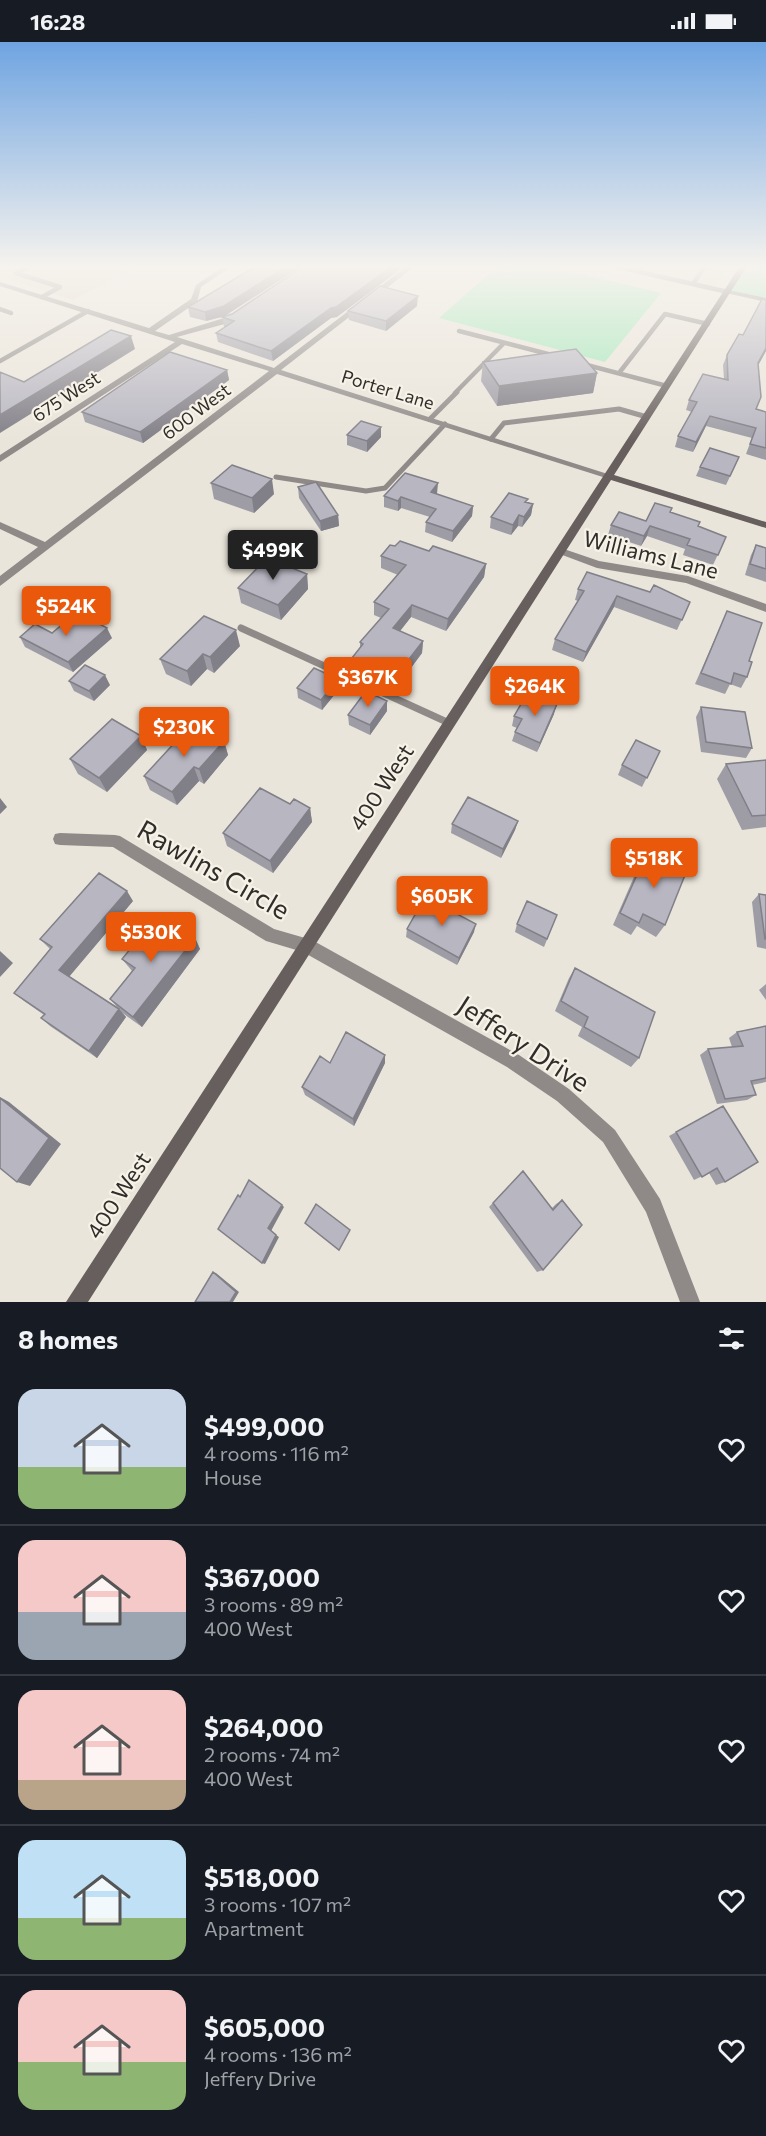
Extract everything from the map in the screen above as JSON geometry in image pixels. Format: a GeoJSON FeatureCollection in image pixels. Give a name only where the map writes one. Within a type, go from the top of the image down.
{"type":"FeatureCollection","features":[{"type":"Feature","properties":{"kind":"main road","name":"400 West"},"geometry":{"type":"LineString","coordinates":[[76,1302],[707,325]]}},
{"type":"Feature","properties":{"kind":"main road","name":"Porter Lane"},"geometry":{"type":"LineString","coordinates":[[609,476],[766,525]]}},
{"type":"Feature","properties":{"kind":"street","name":"Porter Lane"},"geometry":{"type":"LineString","coordinates":[[131,325],[609,476]]}},
{"type":"Feature","properties":{"kind":"street"},"geometry":{"type":"LineString","coordinates":[[150,331],[159,325]]}},
{"type":"Feature","properties":{"kind":"street"},"geometry":{"type":"LineString","coordinates":[[170,337],[212,325]]}},
{"type":"Feature","properties":{"kind":"street","name":"600 West"},"geometry":{"type":"LineString","coordinates":[[0,582],[336,325]]}},
{"type":"Feature","properties":{"kind":"street","name":"675 West"},"geometry":{"type":"LineString","coordinates":[[0,459],[180,340]]}},
{"type":"Feature","properties":{"kind":"street"},"geometry":{"type":"LineString","coordinates":[[0,525],[46,547]]}},
{"type":"Feature","properties":{"kind":"street","name":"Williams Lane"},"geometry":{"type":"LineString","coordinates":[[561,551],[597,564],[688,580],[766,608]]}},
{"type":"Feature","properties":{"kind":"street","name":"Rawlins Circle"},"geometry":{"type":"LineString","coordinates":[[60,839],[115,841],[271,936],[306,945]]}},
{"type":"Feature","properties":{"kind":"street","name":"Jeffery Drive"},"geometry":{"type":"LineString","coordinates":[[306,945],[513,1061],[563,1095],[609,1136],[653,1206],[690,1302]]}},
{"type":"Feature","properties":{"kind":"lane"},"geometry":{"type":"LineString","coordinates":[[0,360],[63,325]]}},
{"type":"Feature","properties":{"kind":"lane"},"geometry":{"type":"LineString","coordinates":[[619,373],[657,325]]}},
{"type":"Feature","properties":{"kind":"lane"},"geometry":{"type":"LineString","coordinates":[[459,331],[562,358]]}},
{"type":"Feature","properties":{"kind":"lane"},"geometry":{"type":"LineString","coordinates":[[430,419],[504,343]]}},
{"type":"Feature","properties":{"kind":"lane"},"geometry":{"type":"LineString","coordinates":[[573,361],[667,386]]}},
{"type":"Feature","properties":{"kind":"lane"},"geometry":{"type":"LineString","coordinates":[[491,439],[504,423],[619,409],[647,417]]}},
{"type":"Feature","properties":{"kind":"lane"},"geometry":{"type":"LineString","coordinates":[[276,477],[366,491],[385,488],[446,424]]}},
{"type":"Feature","properties":{"kind":"lane"},"geometry":{"type":"LineString","coordinates":[[241,628],[449,723]]}},
{"type":"Feature","properties":{"kind":"green space"},"geometry":{"type":"Polygon","coordinates":[[[465,325],[635,325],[605,362],[465,325]]]}},
{"type":"Feature","properties":{"kind":"building"},"geometry":{"type":"Polygon","coordinates":[[[228,325],[308,325],[271,351],[216,333],[228,325]]]}},
{"type":"Feature","properties":{"kind":"building"},"geometry":{"type":"Polygon","coordinates":[[[748,325],[766,325],[766,348],[758,363],[761,397],[756,409],[766,412],[766,448],[750,444],[756,428],[710,416],[696,442],[678,436],[697,402],[689,400],[703,374],[728,380],[727,355],[739,334],[743,335],[748,325]]]}},
{"type":"Feature","properties":{"kind":"building"},"geometry":{"type":"Polygon","coordinates":[[[111,330],[131,336],[0,415],[0,372],[24,382],[111,330]]]}},
{"type":"Feature","properties":{"kind":"building"},"geometry":{"type":"Polygon","coordinates":[[[576,349],[597,373],[499,386],[483,362],[576,349]]]}},
{"type":"Feature","properties":{"kind":"building"},"geometry":{"type":"Polygon","coordinates":[[[170,352],[227,370],[140,432],[82,412],[170,352]]]}},
{"type":"Feature","properties":{"kind":"building"},"geometry":{"type":"Polygon","coordinates":[[[361,421],[381,427],[367,441],[347,435],[361,421]]]}},
{"type":"Feature","properties":{"kind":"building"},"geometry":{"type":"Polygon","coordinates":[[[710,448],[739,457],[730,476],[700,467],[710,448]]]}},
{"type":"Feature","properties":{"kind":"building"},"geometry":{"type":"Polygon","coordinates":[[[232,465],[272,479],[252,498],[211,483],[232,465]]]}},
{"type":"Feature","properties":{"kind":"building"},"geometry":{"type":"Polygon","coordinates":[[[405,473],[438,483],[431,492],[473,506],[453,531],[426,522],[436,509],[401,497],[398,501],[384,496],[405,473]]]}},
{"type":"Feature","properties":{"kind":"building"},"geometry":{"type":"Polygon","coordinates":[[[316,482],[338,515],[320,521],[298,487],[316,482]]]}},
{"type":"Feature","properties":{"kind":"building"},"geometry":{"type":"Polygon","coordinates":[[[509,493],[528,499],[525,502],[533,504],[524,517],[519,515],[513,525],[491,517],[509,493]]]}},
{"type":"Feature","properties":{"kind":"building"},"geometry":{"type":"Polygon","coordinates":[[[655,503],[672,508],[670,512],[700,522],[698,526],[726,537],[718,555],[687,545],[690,539],[650,526],[644,536],[611,525],[619,512],[646,521],[655,503]]]}},
{"type":"Feature","properties":{"kind":"building"},"geometry":{"type":"Polygon","coordinates":[[[400,541],[429,551],[433,546],[486,564],[448,619],[412,605],[393,628],[423,641],[399,672],[378,662],[374,667],[352,658],[363,644],[360,642],[389,609],[374,602],[406,565],[381,556],[390,545],[395,546],[400,541]]]}},
{"type":"Feature","properties":{"kind":"building"},"geometry":{"type":"Polygon","coordinates":[[[756,545],[766,548],[766,569],[750,564],[756,545]]]}},
{"type":"Feature","properties":{"kind":"building"},"geometry":{"type":"Polygon","coordinates":[[[267,558],[307,574],[278,605],[238,588],[267,558]]]}},
{"type":"Feature","properties":{"kind":"building"},"geometry":{"type":"Polygon","coordinates":[[[587,572],[650,592],[654,585],[690,602],[682,620],[617,596],[586,652],[555,639],[584,591],[578,589],[587,572]]]}},
{"type":"Feature","properties":{"kind":"building"},"geometry":{"type":"Polygon","coordinates":[[[727,611],[762,623],[749,661],[752,662],[747,677],[734,673],[731,684],[701,673],[727,611]]]}},
{"type":"Feature","properties":{"kind":"building"},"geometry":{"type":"Polygon","coordinates":[[[77,612],[107,628],[68,662],[20,637],[35,624],[52,633],[77,612]]]}},
{"type":"Feature","properties":{"kind":"building"},"geometry":{"type":"Polygon","coordinates":[[[204,616],[236,630],[210,657],[203,654],[187,671],[160,659],[204,616]]]}},
{"type":"Feature","properties":{"kind":"building"},"geometry":{"type":"Polygon","coordinates":[[[85,665],[105,675],[89,691],[69,681],[85,665]]]}},
{"type":"Feature","properties":{"kind":"building"},"geometry":{"type":"Polygon","coordinates":[[[314,668],[338,679],[321,700],[297,688],[314,668]]]}},
{"type":"Feature","properties":{"kind":"building"},"geometry":{"type":"Polygon","coordinates":[[[366,691],[387,701],[370,725],[348,715],[366,691]]]}},
{"type":"Feature","properties":{"kind":"building"},"geometry":{"type":"Polygon","coordinates":[[[528,692],[557,704],[540,743],[515,732],[522,719],[514,716],[528,692]]]}},
{"type":"Feature","properties":{"kind":"building"},"geometry":{"type":"Polygon","coordinates":[[[701,707],[745,712],[752,748],[706,742],[701,707]]]}},
{"type":"Feature","properties":{"kind":"building"},"geometry":{"type":"Polygon","coordinates":[[[112,719],[141,736],[99,778],[70,759],[112,719]]]}},
{"type":"Feature","properties":{"kind":"building"},"geometry":{"type":"Polygon","coordinates":[[[192,724],[224,741],[199,769],[194,767],[172,792],[144,776],[192,724]]]}},
{"type":"Feature","properties":{"kind":"building"},"geometry":{"type":"Polygon","coordinates":[[[636,740],[660,751],[647,778],[622,765],[636,740]]]}},
{"type":"Feature","properties":{"kind":"building"},"geometry":{"type":"Polygon","coordinates":[[[766,760],[766,815],[752,816],[726,764],[766,760]]]}},
{"type":"Feature","properties":{"kind":"building"},"geometry":{"type":"Polygon","coordinates":[[[260,788],[290,804],[294,799],[310,808],[270,861],[223,833],[260,788]]]}},
{"type":"Feature","properties":{"kind":"building"},"geometry":{"type":"Polygon","coordinates":[[[468,797],[518,821],[503,849],[452,824],[468,797]]]}},
{"type":"Feature","properties":{"kind":"building"},"geometry":{"type":"Polygon","coordinates":[[[648,850],[687,870],[665,925],[643,914],[639,923],[620,913],[648,850]]]}},
{"type":"Feature","properties":{"kind":"building"},"geometry":{"type":"Polygon","coordinates":[[[99,873],[127,891],[59,970],[119,1009],[89,1051],[41,1018],[45,1014],[14,993],[52,947],[40,939],[99,873]]]}},
{"type":"Feature","properties":{"kind":"building"},"geometry":{"type":"Polygon","coordinates":[[[759,894],[766,895],[766,939],[765,939],[759,894]]]}},
{"type":"Feature","properties":{"kind":"building"},"geometry":{"type":"Polygon","coordinates":[[[425,897],[476,924],[459,958],[407,929],[425,897]]]}},
{"type":"Feature","properties":{"kind":"building"},"geometry":{"type":"Polygon","coordinates":[[[527,901],[557,915],[547,939],[517,924],[527,901]]]}},
{"type":"Feature","properties":{"kind":"building"},"geometry":{"type":"Polygon","coordinates":[[[159,914],[195,938],[133,1017],[110,999],[135,968],[122,959],[159,914]]]}},
{"type":"Feature","properties":{"kind":"building"},"geometry":{"type":"Polygon","coordinates":[[[575,968],[655,1012],[639,1058],[584,1027],[588,1017],[561,1001],[575,968]]]}},
{"type":"Feature","properties":{"kind":"building"},"geometry":{"type":"Polygon","coordinates":[[[766,1026],[766,1078],[751,1081],[756,1095],[725,1099],[708,1049],[743,1046],[737,1032],[766,1026]]]}},
{"type":"Feature","properties":{"kind":"building"},"geometry":{"type":"Polygon","coordinates":[[[346,1032],[385,1055],[353,1119],[302,1087],[320,1056],[330,1063],[346,1032]]]}},
{"type":"Feature","properties":{"kind":"building"},"geometry":{"type":"Polygon","coordinates":[[[0,1098],[49,1138],[17,1182],[0,1168],[0,1098]]]}},
{"type":"Feature","properties":{"kind":"building"},"geometry":{"type":"Polygon","coordinates":[[[723,1106],[758,1162],[725,1182],[717,1168],[702,1177],[676,1132],[723,1106]]]}},
{"type":"Feature","properties":{"kind":"building"},"geometry":{"type":"Polygon","coordinates":[[[523,1171],[553,1210],[562,1200],[582,1225],[543,1270],[493,1203],[523,1171]]]}},
{"type":"Feature","properties":{"kind":"building"},"geometry":{"type":"Polygon","coordinates":[[[249,1180],[282,1205],[268,1228],[276,1235],[262,1263],[218,1229],[249,1180]]]}},
{"type":"Feature","properties":{"kind":"building"},"geometry":{"type":"Polygon","coordinates":[[[316,1204],[350,1230],[339,1250],[305,1223],[316,1204]]]}},
{"type":"Feature","properties":{"kind":"building"},"geometry":{"type":"Polygon","coordinates":[[[213,1272],[236,1292],[230,1302],[195,1302],[213,1272]]]}}]}
